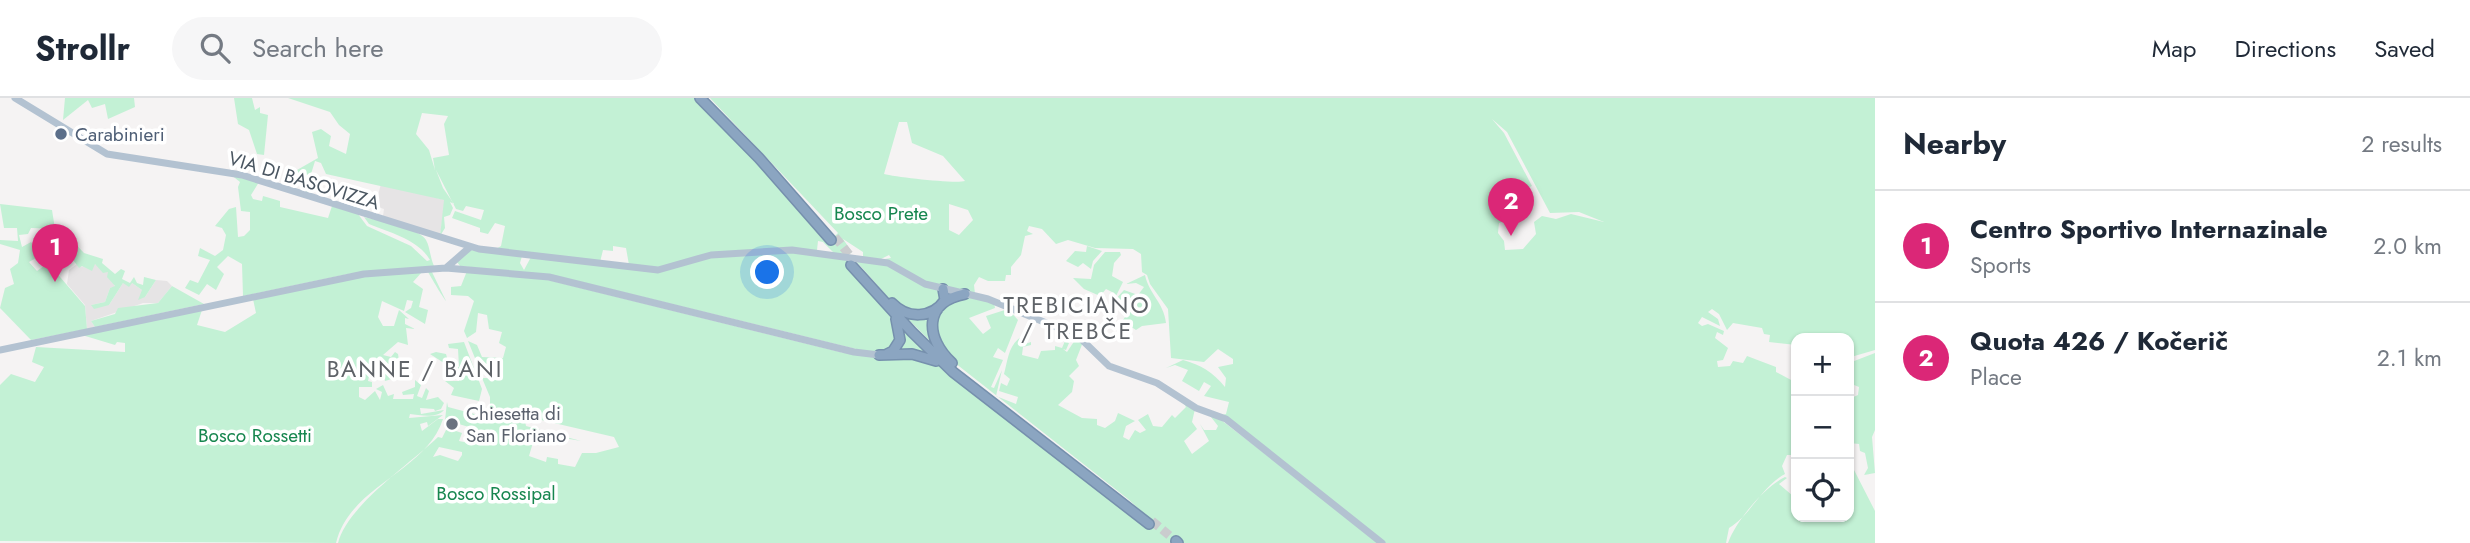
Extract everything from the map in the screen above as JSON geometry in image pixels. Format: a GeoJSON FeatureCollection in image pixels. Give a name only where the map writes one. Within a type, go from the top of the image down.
{"type":"FeatureCollection","features":[{"type":"Feature","properties":{"kind":"highway"},"geometry":{"type":"LineString","coordinates":[[700,98],[760,158],[833,238],[762,155],[706,98]]}},
{"type":"Feature","properties":{"kind":"highway"},"geometry":{"type":"LineString","coordinates":[[853,263],[933,354],[982,395]]}},
{"type":"Feature","properties":{"kind":"highway"},"geometry":{"type":"LineString","coordinates":[[872,286],[907,314],[923,315],[947,295],[965,293]]}},
{"type":"Feature","properties":{"kind":"highway"},"geometry":{"type":"LineString","coordinates":[[872,286],[896,319],[901,331],[893,351],[879,355]]}},
{"type":"Feature","properties":{"kind":"highway"},"geometry":{"type":"LineString","coordinates":[[872,286],[942,356],[1150,523],[932,358],[912,354],[879,355]]}},
{"type":"Feature","properties":{"kind":"highway"},"geometry":{"type":"LineString","coordinates":[[947,295],[932,324],[935,345],[996,400]]}},
{"type":"Feature","properties":{"kind":"main road","name":"VIA DI BASOVIZZA"},"geometry":{"type":"LineString","coordinates":[[15,98],[107,154],[242,175],[470,247],[658,270],[711,255],[812,251],[888,263],[947,295]]}},
{"type":"Feature","properties":{"kind":"main road"},"geometry":{"type":"LineString","coordinates":[[446,268],[470,247]]}},
{"type":"Feature","properties":{"kind":"main road"},"geometry":{"type":"LineString","coordinates":[[0,350],[364,274],[446,268],[549,277],[854,352],[879,355]]}},
{"type":"Feature","properties":{"kind":"main road"},"geometry":{"type":"LineString","coordinates":[[965,293],[1023,312],[1078,336],[1109,366],[1157,383],[1196,408],[1226,419],[1382,543]]}},
{"type":"Feature","properties":{"kind":"shaded area"},"geometry":{"type":"Polygon","coordinates":[[[381,184],[445,200],[440,236],[383,216],[384,209],[375,206],[381,184]]]}},
{"type":"Feature","properties":{"kind":"shaded area"},"geometry":{"type":"Polygon","coordinates":[[[77,264],[79,267],[95,264],[109,272],[115,287],[110,288],[105,302],[91,305],[109,305],[123,283],[132,283],[142,290],[145,297],[156,280],[167,281],[172,286],[158,303],[143,303],[91,321],[95,327],[87,329],[85,305],[67,284],[69,270],[77,264]]]}},
{"type":"Feature","properties":{"kind":"green space"},"geometry":{"type":"Polygon","coordinates":[[[65,98],[134,98],[135,107],[108,119],[105,104],[92,108],[88,100],[63,120],[65,98]]]}},
{"type":"Feature","properties":{"kind":"green space"},"geometry":{"type":"Polygon","coordinates":[[[234,98],[252,98],[255,110],[260,107],[260,113],[268,115],[264,155],[257,154],[249,130],[238,124],[234,98]]]}},
{"type":"Feature","properties":{"kind":"green space","name":"Bosco Prete"},"geometry":{"type":"Polygon","coordinates":[[[288,98],[695,98],[726,127],[829,242],[838,233],[710,98],[1875,98],[1875,350],[1854,356],[1854,333],[1791,333],[1791,344],[1769,342],[1770,335],[1764,334],[1762,328],[1733,323],[1727,330],[1719,314],[1712,309],[1708,312],[1718,319],[1720,326],[1702,317],[1698,323],[1702,326],[1708,324],[1724,331],[1723,335],[1717,332],[1715,338],[1728,348],[1723,360],[1717,361],[1718,367],[1730,366],[1733,361],[1743,363],[1747,356],[1776,367],[1776,372],[1791,380],[1791,455],[1787,455],[1782,466],[1785,474],[1769,486],[1744,516],[1729,528],[1726,543],[1385,543],[1222,415],[1226,414],[1229,402],[1204,396],[1211,386],[1204,382],[1199,391],[1182,381],[1188,370],[1175,365],[1166,368],[1183,360],[1211,373],[1225,387],[1226,378],[1218,367],[1233,364],[1233,359],[1218,349],[1204,362],[1171,358],[1168,309],[1150,284],[1147,275],[1142,272],[1141,254],[1133,249],[1095,248],[1068,240],[1056,244],[1042,229],[1029,226],[1027,231],[1033,234],[1025,236],[1021,255],[1011,267],[1011,275],[1006,275],[1005,281],[988,281],[979,277],[974,285],[975,294],[926,282],[885,259],[891,258],[889,255],[881,259],[863,257],[863,252],[843,239],[852,252],[848,255],[834,253],[823,242],[818,241],[817,250],[714,254],[661,268],[629,265],[626,248],[613,246],[613,251],[603,250],[600,262],[496,249],[501,246],[505,226],[495,223],[488,234],[480,232],[480,228],[452,218],[455,211],[481,220],[484,210],[466,206],[463,211],[456,209],[450,202],[453,208],[450,215],[444,217],[445,228],[440,236],[444,200],[326,174],[321,163],[315,161],[311,174],[311,193],[301,190],[303,181],[295,180],[297,170],[318,158],[312,132],[321,129],[331,136],[329,146],[346,154],[350,134],[330,112],[288,98]],[[422,113],[416,134],[429,150],[435,170],[433,158],[449,155],[444,124],[448,116],[422,113]],[[1492,119],[1504,133],[1532,186],[1527,188],[1531,196],[1518,198],[1525,202],[1530,199],[1532,204],[1527,206],[1516,202],[1521,206],[1514,210],[1513,218],[1499,223],[1498,233],[1504,241],[1505,250],[1523,249],[1536,234],[1534,222],[1542,216],[1556,219],[1571,214],[1604,222],[1579,212],[1550,213],[1507,132],[1492,119]],[[899,122],[884,174],[938,181],[965,181],[943,156],[912,143],[907,122],[899,122]],[[436,170],[443,188],[452,201],[436,170]],[[949,204],[949,230],[959,235],[973,220],[968,210],[949,204]]]}},
{"type":"Feature","properties":{"kind":"green space"},"geometry":{"type":"Polygon","coordinates":[[[230,174],[259,182],[251,195],[253,199],[262,201],[263,196],[280,201],[280,207],[328,218],[332,206],[358,214],[367,226],[411,246],[427,261],[430,260],[411,242],[369,224],[364,217],[416,232],[426,240],[434,266],[348,274],[243,296],[242,264],[228,256],[217,267],[224,274],[216,290],[207,284],[199,295],[185,288],[190,280],[198,283],[210,260],[198,256],[200,248],[215,256],[223,250],[226,235],[222,228],[215,226],[229,209],[236,207],[238,237],[244,236],[250,230],[250,212],[241,211],[238,187],[240,182],[230,174]]]}},
{"type":"Feature","properties":{"kind":"green space"},"geometry":{"type":"Polygon","coordinates":[[[0,204],[52,210],[55,229],[31,228],[28,234],[19,235],[22,247],[31,242],[41,255],[29,262],[37,271],[48,263],[85,306],[87,329],[31,340],[0,308],[5,288],[14,284],[10,269],[18,263],[20,250],[0,244],[0,240],[18,241],[17,228],[4,228],[0,204]]]}},
{"type":"Feature","properties":{"kind":"green space"},"geometry":{"type":"Polygon","coordinates":[[[65,233],[84,253],[103,259],[102,263],[115,274],[121,269],[125,271],[122,279],[130,283],[134,277],[137,283],[143,285],[144,277],[156,280],[145,297],[138,300],[142,290],[132,283],[129,287],[123,283],[109,305],[94,309],[91,305],[105,302],[110,288],[115,286],[107,277],[108,272],[103,273],[95,264],[92,271],[82,266],[79,268],[62,245],[69,245],[65,233]]]}},
{"type":"Feature","properties":{"kind":"green space"},"geometry":{"type":"Polygon","coordinates":[[[1087,246],[1102,251],[1093,261],[1091,269],[1083,263],[1078,267],[1066,261],[1075,251],[1086,252],[1087,246]]]}},
{"type":"Feature","properties":{"kind":"green space"},"geometry":{"type":"Polygon","coordinates":[[[471,250],[522,256],[520,263],[524,270],[531,257],[661,272],[711,257],[789,252],[886,264],[942,290],[943,301],[921,313],[894,304],[856,261],[850,266],[893,319],[896,343],[884,353],[868,352],[557,276],[460,266],[457,262],[471,250]]]}},
{"type":"Feature","properties":{"kind":"green space"},"geometry":{"type":"Polygon","coordinates":[[[1105,252],[1120,252],[1121,255],[1114,263],[1112,276],[1123,282],[1115,298],[1114,293],[1106,289],[1100,296],[1084,289],[1073,278],[1091,279],[1094,265],[1105,252]]]}},
{"type":"Feature","properties":{"kind":"green space","name":"Bosco Rossetti"},"geometry":{"type":"Polygon","coordinates":[[[431,270],[446,301],[428,272],[422,272],[413,282],[423,289],[419,307],[428,310],[425,324],[405,312],[411,308],[413,301],[407,300],[404,311],[382,301],[378,317],[383,326],[394,326],[399,310],[409,319],[405,318],[405,324],[415,329],[406,328],[408,345],[398,342],[383,355],[391,357],[395,352],[398,354],[400,366],[396,368],[391,365],[388,368],[395,373],[395,378],[385,381],[383,372],[370,372],[368,381],[372,382],[372,387],[359,387],[359,397],[365,400],[375,391],[380,400],[382,392],[376,389],[383,385],[388,396],[394,394],[393,399],[413,399],[414,394],[403,395],[402,392],[415,387],[415,380],[421,385],[417,396],[422,398],[426,388],[429,391],[426,400],[438,397],[444,403],[441,409],[435,411],[420,408],[421,414],[444,410],[433,415],[410,414],[409,418],[443,415],[428,426],[427,422],[420,424],[422,431],[438,419],[443,419],[434,437],[421,453],[356,507],[344,523],[336,543],[0,541],[0,385],[11,374],[35,382],[44,367],[32,362],[36,347],[125,352],[125,343],[117,342],[115,345],[82,335],[202,310],[197,325],[225,332],[256,313],[253,299],[352,278],[431,270]]]}},
{"type":"Feature","properties":{"kind":"green space","name":"Bosco Rossipal"},"geometry":{"type":"Polygon","coordinates":[[[467,271],[536,277],[844,353],[909,356],[937,364],[1152,521],[998,397],[1016,404],[1018,397],[999,391],[1001,383],[1007,386],[1010,379],[1004,374],[1011,349],[1021,337],[1022,345],[1031,342],[1031,345],[1023,347],[1022,355],[1038,359],[1041,351],[1055,350],[1055,346],[1062,348],[1065,341],[1069,343],[1066,350],[1063,349],[1067,352],[1077,337],[1083,342],[1076,360],[1079,366],[1069,376],[1074,381],[1072,392],[1058,405],[1082,418],[1097,419],[1097,425],[1105,428],[1115,421],[1118,413],[1135,421],[1126,426],[1123,437],[1129,440],[1135,430],[1140,433],[1146,430],[1138,420],[1148,414],[1153,426],[1162,427],[1172,415],[1175,418],[1186,407],[1183,402],[1195,409],[1192,422],[1197,429],[1184,441],[1192,454],[1209,441],[1200,424],[1204,430],[1216,430],[1218,426],[1211,417],[1216,416],[1380,543],[1184,543],[1179,539],[1175,543],[338,543],[353,515],[366,500],[438,437],[442,438],[447,428],[462,433],[459,441],[464,442],[469,427],[445,420],[447,402],[448,407],[508,423],[509,417],[525,421],[526,426],[581,441],[530,432],[528,435],[534,439],[529,456],[546,462],[547,457],[558,459],[558,464],[575,467],[582,453],[596,453],[619,447],[614,437],[490,408],[490,397],[482,378],[497,378],[498,366],[477,363],[468,341],[477,345],[482,357],[503,358],[506,347],[499,343],[502,332],[489,329],[487,315],[478,313],[476,332],[467,338],[464,331],[474,301],[468,296],[451,295],[451,287],[461,286],[467,271]],[[439,447],[433,457],[440,455],[458,461],[462,452],[439,447]]]}},
{"type":"Feature","properties":{"kind":"green space"},"geometry":{"type":"Polygon","coordinates":[[[1145,275],[1166,323],[1142,326],[1136,330],[1122,321],[1130,311],[1113,302],[1124,290],[1138,295],[1144,287],[1136,283],[1126,284],[1145,275]]]}},
{"type":"Feature","properties":{"kind":"green space"},"geometry":{"type":"Polygon","coordinates":[[[172,286],[204,304],[95,327],[91,321],[115,314],[118,308],[158,303],[172,286]]]}},
{"type":"Feature","properties":{"kind":"green space"},"geometry":{"type":"Polygon","coordinates":[[[965,295],[994,303],[995,308],[969,318],[983,334],[991,328],[986,316],[1008,309],[1018,320],[1005,353],[998,348],[993,357],[1003,360],[991,387],[994,388],[1002,370],[996,395],[941,352],[933,329],[941,309],[965,295]]]}},
{"type":"Feature","properties":{"kind":"green space"},"geometry":{"type":"Polygon","coordinates":[[[934,312],[930,341],[904,315],[934,312]]]}},
{"type":"Feature","properties":{"kind":"green space"},"geometry":{"type":"Polygon","coordinates":[[[900,324],[933,357],[895,352],[900,324]]]}},
{"type":"Feature","properties":{"kind":"green space"},"geometry":{"type":"Polygon","coordinates":[[[464,342],[482,389],[479,401],[451,395],[454,388],[445,381],[459,381],[458,372],[430,354],[446,354],[449,365],[459,367],[458,349],[449,348],[448,344],[464,342]]]}},
{"type":"Feature","properties":{"kind":"green space"},"geometry":{"type":"Polygon","coordinates":[[[1875,353],[1875,430],[1872,437],[1875,473],[1864,475],[1868,468],[1865,453],[1860,451],[1859,444],[1854,444],[1854,397],[1858,395],[1859,387],[1854,385],[1854,361],[1875,353]]]}},
{"type":"Feature","properties":{"kind":"green space"},"geometry":{"type":"Polygon","coordinates":[[[1854,470],[1875,511],[1875,543],[1728,543],[1737,525],[1768,488],[1787,478],[1779,484],[1791,494],[1791,522],[1854,522],[1854,470]]]}},
{"type":"Feature","properties":{"kind":"tunnel"},"geometry":{"type":"LineString","coordinates":[[835,237],[855,262]]}},
{"type":"Feature","properties":{"kind":"tunnel"},"geometry":{"type":"LineString","coordinates":[[1152,521],[1176,541]]}},
{"type":"Feature","properties":{"kind":"place","name":"Carabinieri"},"geometry":{"type":"Point","coordinates":[61,134]}},
{"type":"Feature","properties":{"kind":"place","name":"Quota 426 / Kočerič"},"geometry":{"type":"Point","coordinates":[1511,236]}},
{"type":"Feature","properties":{"kind":"place","name":"Centro Sportivo Internazinale"},"geometry":{"type":"Point","coordinates":[55,282]}},
{"type":"Feature","properties":{"kind":"place","name":"Chiesetta di San Floriano"},"geometry":{"type":"Point","coordinates":[452,424]}},
{"type":"Feature","properties":{"kind":"district","name":"TREBICIANO / TREBČE"},"geometry":{"type":"Point","coordinates":[1077,318]}},
{"type":"Feature","properties":{"kind":"district","name":"BANNE / BANI"},"geometry":{"type":"Point","coordinates":[415,369]}}]}
